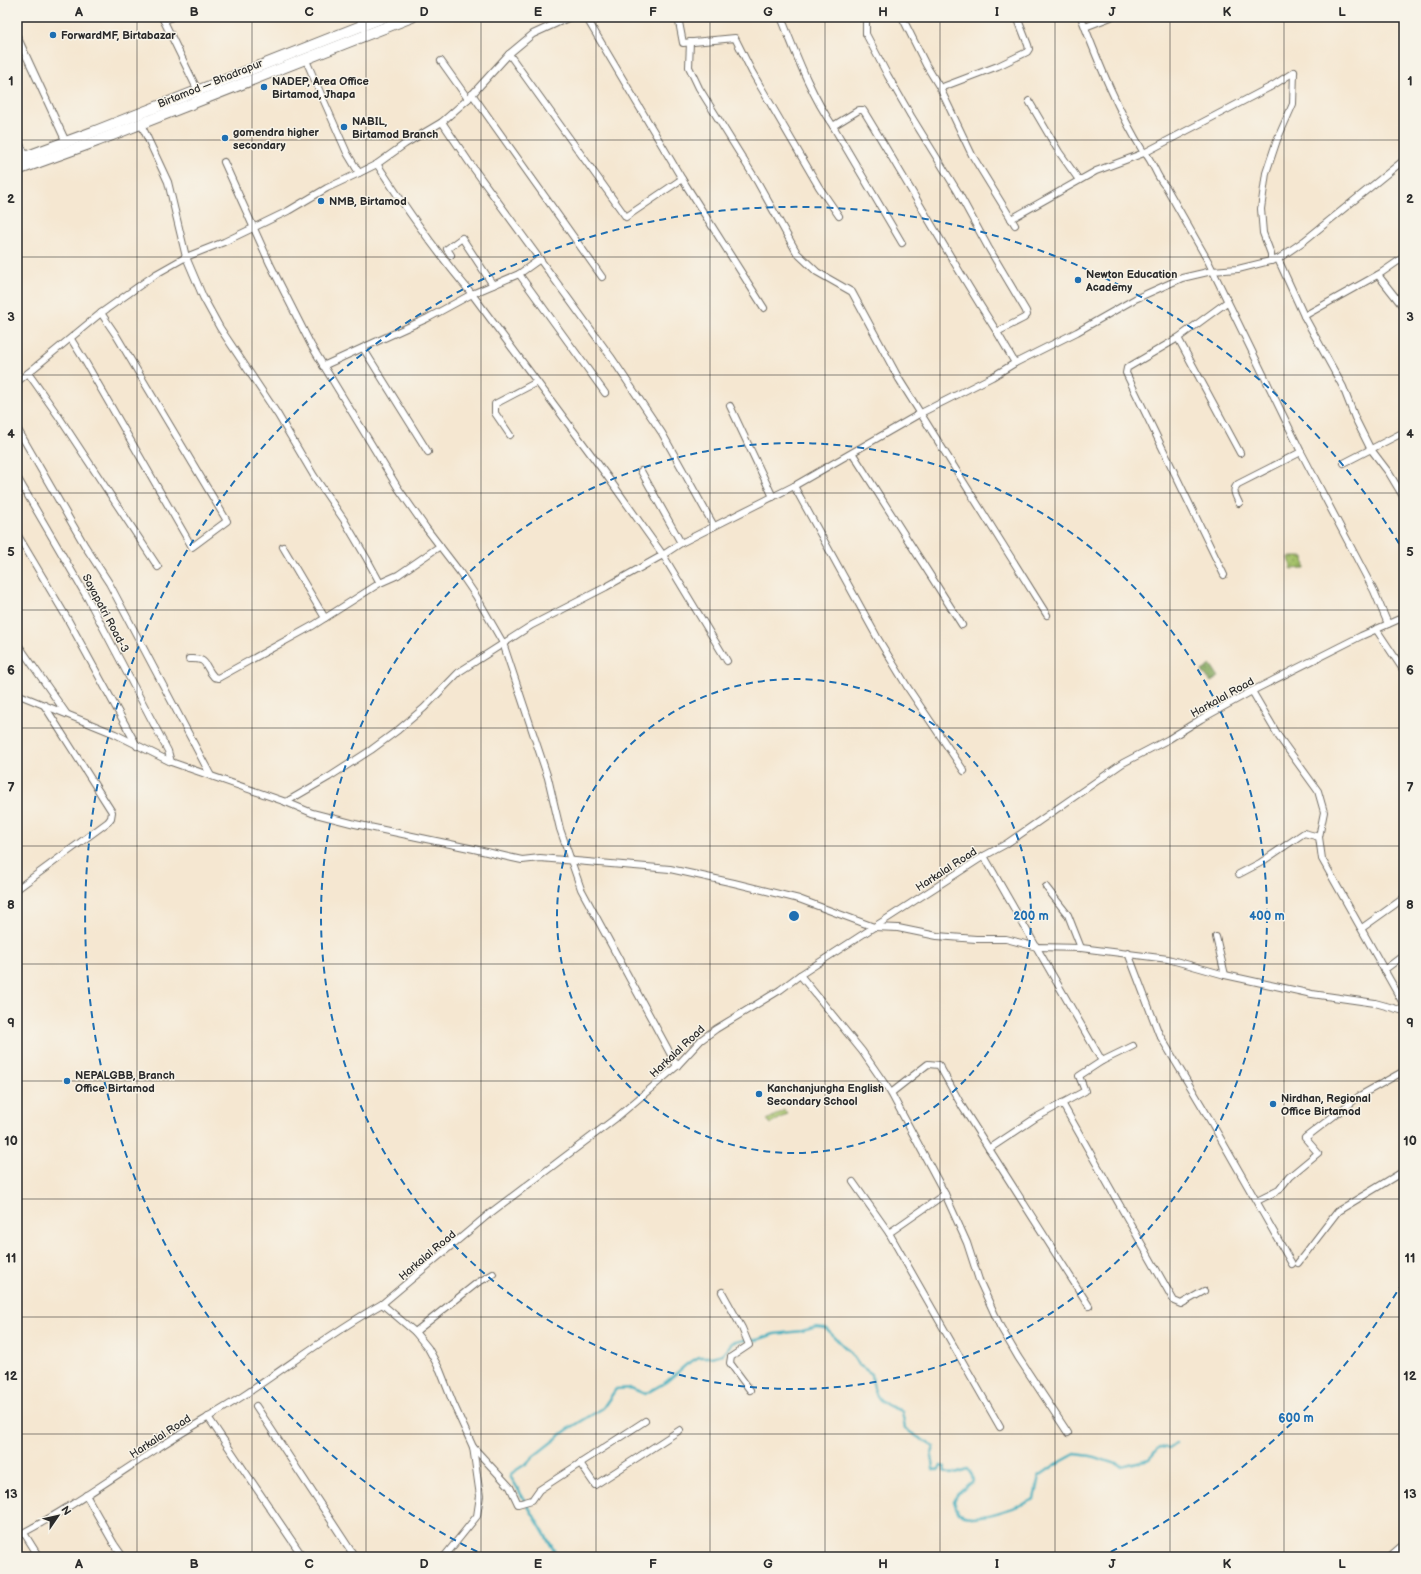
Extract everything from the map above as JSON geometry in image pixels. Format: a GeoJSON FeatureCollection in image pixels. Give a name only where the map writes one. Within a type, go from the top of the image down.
{"type":"FeatureCollection","features":[{"type":"Feature","properties":{"kind":"main road","name":"Birtamod — Bhadrapur"},"geometry":{"type":"LineString","coordinates":[[22,158],[384,17]]}},
{"type":"Feature","properties":{"kind":"main road","name":"Birtamod — Bhadrapur"},"geometry":{"type":"LineString","coordinates":[[17,170],[141,124],[305,58],[363,26],[412,17]]}},
{"type":"Feature","properties":{"kind":"street"},"geometry":{"type":"LineString","coordinates":[[172,17],[163,19],[202,100]]}},
{"type":"Feature","properties":{"kind":"street"},"geometry":{"type":"LineString","coordinates":[[17,382],[101,313],[156,274],[186,257],[224,242],[288,211],[327,188],[377,164],[405,144],[442,122],[470,96],[509,54],[533,34],[570,17]]}},
{"type":"Feature","properties":{"kind":"street"},"geometry":{"type":"LineString","coordinates":[[586,17],[682,179],[764,308]]}},
{"type":"Feature","properties":{"kind":"street"},"geometry":{"type":"LineString","coordinates":[[678,17],[683,43],[735,38],[752,72],[819,187],[839,216]]}},
{"type":"Feature","properties":{"kind":"street"},"geometry":{"type":"LineString","coordinates":[[781,17],[797,58],[825,115],[902,243]]}},
{"type":"Feature","properties":{"kind":"street"},"geometry":{"type":"LineString","coordinates":[[866,17],[866,34],[888,76],[910,116],[958,192],[1026,311],[1027,315],[1024,318],[997,332]]}},
{"type":"Feature","properties":{"kind":"street"},"geometry":{"type":"LineString","coordinates":[[902,17],[926,65],[940,88],[972,155],[1015,225]]}},
{"type":"Feature","properties":{"kind":"street"},"geometry":{"type":"LineString","coordinates":[[940,88],[998,66],[1027,52],[1029,49],[1028,45],[1017,17]]}},
{"type":"Feature","properties":{"kind":"street"},"geometry":{"type":"LineString","coordinates":[[1081,17],[1116,102],[1135,139],[1144,154],[1145,153],[1149,158],[1159,180],[1176,204],[1208,260],[1227,302],[1301,452],[1374,591],[1388,624]]}},
{"type":"Feature","properties":{"kind":"street"},"geometry":{"type":"LineString","coordinates":[[1085,27],[1111,17]]}},
{"type":"Feature","properties":{"kind":"street"},"geometry":{"type":"LineString","coordinates":[[17,36],[66,142]]}},
{"type":"Feature","properties":{"kind":"street"},"geometry":{"type":"LineString","coordinates":[[690,42],[689,68],[699,88],[732,138],[797,253],[817,272],[852,292],[921,414],[1047,615]]}},
{"type":"Feature","properties":{"kind":"street"},"geometry":{"type":"LineString","coordinates":[[509,54],[626,217],[682,179]]}},
{"type":"Feature","properties":{"kind":"street"},"geometry":{"type":"LineString","coordinates":[[305,58],[347,153],[359,173]]}},
{"type":"Feature","properties":{"kind":"street"},"geometry":{"type":"LineString","coordinates":[[441,60],[470,96],[602,276]]}},
{"type":"Feature","properties":{"kind":"street"},"geometry":{"type":"LineString","coordinates":[[1011,219],[1096,171],[1144,154],[1272,86],[1294,72],[1293,104],[1277,140],[1266,173],[1261,209],[1263,233],[1274,260],[1330,361],[1370,448],[1389,473],[1404,498]]}},
{"type":"Feature","properties":{"kind":"street"},"geometry":{"type":"LineString","coordinates":[[1029,101],[1059,152],[1079,180]]}},
{"type":"Feature","properties":{"kind":"street"},"geometry":{"type":"LineString","coordinates":[[833,126],[859,110],[863,110],[1015,363]]}},
{"type":"Feature","properties":{"kind":"street"},"geometry":{"type":"LineString","coordinates":[[442,122],[469,162],[612,357],[662,433],[714,526]]}},
{"type":"Feature","properties":{"kind":"street"},"geometry":{"type":"LineString","coordinates":[[141,124],[168,182],[186,257],[203,297],[220,328],[278,415],[314,476],[344,520],[380,583]]}},
{"type":"Feature","properties":{"kind":"street"},"geometry":{"type":"LineString","coordinates":[[17,139],[22,158]]}},
{"type":"Feature","properties":{"kind":"street"},"geometry":{"type":"LineString","coordinates":[[286,802],[329,777],[376,746],[424,708],[459,672],[485,657],[503,643],[532,625],[606,587],[663,555],[681,543],[794,486],[853,454],[921,414],[1015,363],[1077,332],[1135,299],[1182,278],[1212,271],[1238,269],[1274,260],[1304,240],[1404,160]]}},
{"type":"Feature","properties":{"kind":"street"},"geometry":{"type":"LineString","coordinates":[[224,162],[291,308],[323,366],[394,482],[460,571],[503,643],[548,778],[560,829],[581,889],[677,1066]]}},
{"type":"Feature","properties":{"kind":"street"},"geometry":{"type":"LineString","coordinates":[[377,164],[394,191],[451,269],[472,294],[607,476],[663,555],[727,661]]}},
{"type":"Feature","properties":{"kind":"street"},"geometry":{"type":"LineString","coordinates":[[451,255],[447,249],[462,238],[493,285]]}},
{"type":"Feature","properties":{"kind":"street"},"geometry":{"type":"LineString","coordinates":[[1304,316],[1378,275],[1404,256]]}},
{"type":"Feature","properties":{"kind":"street"},"geometry":{"type":"LineString","coordinates":[[323,366],[428,318],[472,294],[519,274],[540,259]]}},
{"type":"Feature","properties":{"kind":"street"},"geometry":{"type":"LineString","coordinates":[[519,274],[605,393]]}},
{"type":"Feature","properties":{"kind":"street"},"geometry":{"type":"LineString","coordinates":[[1378,275],[1404,308]]}},
{"type":"Feature","properties":{"kind":"street"},"geometry":{"type":"LineString","coordinates":[[1224,575],[1126,373],[1127,368],[1178,338],[1227,302]]}},
{"type":"Feature","properties":{"kind":"street"},"geometry":{"type":"LineString","coordinates":[[71,339],[192,547],[227,521],[116,335],[101,313]]}},
{"type":"Feature","properties":{"kind":"street"},"geometry":{"type":"LineString","coordinates":[[1178,338],[1240,453]]}},
{"type":"Feature","properties":{"kind":"street"},"geometry":{"type":"LineString","coordinates":[[363,348],[428,452]]}},
{"type":"Feature","properties":{"kind":"street"},"geometry":{"type":"LineString","coordinates":[[28,373],[59,417],[158,567]]}},
{"type":"Feature","properties":{"kind":"street"},"geometry":{"type":"LineString","coordinates":[[510,435],[495,412],[495,404],[537,382]]}},
{"type":"Feature","properties":{"kind":"street"},"geometry":{"type":"LineString","coordinates":[[730,406],[773,497]]}},
{"type":"Feature","properties":{"kind":"street"},"geometry":{"type":"LineString","coordinates":[[17,428],[85,546],[109,583],[211,776]]}},
{"type":"Feature","properties":{"kind":"street"},"geometry":{"type":"LineString","coordinates":[[1344,462],[1404,432]]}},
{"type":"Feature","properties":{"kind":"street"},"geometry":{"type":"LineString","coordinates":[[1239,504],[1234,492],[1235,487],[1238,484],[1301,452]]}},
{"type":"Feature","properties":{"kind":"street"},"geometry":{"type":"LineString","coordinates":[[853,454],[962,625]]}},
{"type":"Feature","properties":{"kind":"street"},"geometry":{"type":"LineString","coordinates":[[641,471],[681,543]]}},
{"type":"Feature","properties":{"kind":"street","name":"Sayapatri Road-3"},"geometry":{"type":"LineString","coordinates":[[17,477],[88,599],[168,751],[171,762]]}},
{"type":"Feature","properties":{"kind":"street"},"geometry":{"type":"LineString","coordinates":[[794,486],[876,637],[908,688],[964,771]]}},
{"type":"Feature","properties":{"kind":"street"},"geometry":{"type":"LineString","coordinates":[[17,534],[67,618],[137,746]]}},
{"type":"Feature","properties":{"kind":"street"},"geometry":{"type":"LineString","coordinates":[[189,660],[200,659],[204,661],[214,677],[218,678],[325,618],[380,583],[398,575],[440,546]]}},
{"type":"Feature","properties":{"kind":"street"},"geometry":{"type":"LineString","coordinates":[[283,547],[325,618]]}},
{"type":"Feature","properties":{"kind":"street","name":"Harkalal Road"},"geometry":{"type":"LineString","coordinates":[[17,1536],[86,1495],[382,1304],[489,1214],[616,1118],[677,1066],[701,1040],[716,1028],[780,990],[800,975],[874,927],[984,856],[1006,844],[1123,763],[1169,739],[1201,719],[1252,691],[1376,629],[1404,617]]}},
{"type":"Feature","properties":{"kind":"street"},"geometry":{"type":"LineString","coordinates":[[1376,629],[1404,671]]}},
{"type":"Feature","properties":{"kind":"street"},"geometry":{"type":"LineString","coordinates":[[17,643],[66,714]]}},
{"type":"Feature","properties":{"kind":"street"},"geometry":{"type":"LineString","coordinates":[[1252,691],[1279,737],[1318,791],[1324,812],[1319,837],[1322,859],[1404,1005]]}},
{"type":"Feature","properties":{"kind":"street"},"geometry":{"type":"LineString","coordinates":[[17,694],[115,734],[171,762],[286,802],[312,813],[354,824],[474,849],[508,858],[522,860],[540,858],[645,866],[681,872],[799,899],[874,927],[898,928],[936,936],[976,939],[1006,939],[1037,948],[1081,948],[1168,959],[1225,975],[1312,994],[1375,1003],[1404,1011]]}},
{"type":"Feature","properties":{"kind":"street"},"geometry":{"type":"LineString","coordinates":[[17,890],[108,822],[111,818],[112,812],[44,705]]}},
{"type":"Feature","properties":{"kind":"street"},"geometry":{"type":"LineString","coordinates":[[1240,874],[1260,863],[1304,833],[1319,837]]}},
{"type":"Feature","properties":{"kind":"street"},"geometry":{"type":"LineString","coordinates":[[984,856],[1102,1062]]}},
{"type":"Feature","properties":{"kind":"street"},"geometry":{"type":"LineString","coordinates":[[1046,887],[1068,915],[1081,948]]}},
{"type":"Feature","properties":{"kind":"street"},"geometry":{"type":"LineString","coordinates":[[1362,928],[1404,898]]}},
{"type":"Feature","properties":{"kind":"street"},"geometry":{"type":"LineString","coordinates":[[1216,937],[1225,975]]}},
{"type":"Feature","properties":{"kind":"street"},"geometry":{"type":"LineString","coordinates":[[1128,953],[1159,1034],[1295,1264],[1338,1210],[1404,1171]]}},
{"type":"Feature","properties":{"kind":"street"},"geometry":{"type":"LineString","coordinates":[[1384,970],[1404,956]]}},
{"type":"Feature","properties":{"kind":"street"},"geometry":{"type":"LineString","coordinates":[[800,975],[862,1051],[892,1093],[945,1194],[967,1243],[979,1280],[1000,1326],[1018,1357],[1068,1433]]}},
{"type":"Feature","properties":{"kind":"street"},"geometry":{"type":"LineString","coordinates":[[989,1150],[1037,1116],[1085,1091],[1079,1076],[1133,1046]]}},
{"type":"Feature","properties":{"kind":"street"},"geometry":{"type":"LineString","coordinates":[[892,1093],[928,1064],[939,1065],[989,1150],[1089,1306]]}},
{"type":"Feature","properties":{"kind":"street"},"geometry":{"type":"LineString","coordinates":[[1259,1200],[1279,1190],[1289,1177],[1318,1153],[1305,1138],[1361,1095],[1404,1071]]}},
{"type":"Feature","properties":{"kind":"street"},"geometry":{"type":"LineString","coordinates":[[1062,1103],[1174,1301],[1181,1304],[1204,1292]]}},
{"type":"Feature","properties":{"kind":"street"},"geometry":{"type":"LineString","coordinates":[[853,1182],[889,1233],[1000,1427]]}},
{"type":"Feature","properties":{"kind":"street"},"geometry":{"type":"LineString","coordinates":[[889,1233],[945,1194]]}},
{"type":"Feature","properties":{"kind":"street"},"geometry":{"type":"LineString","coordinates":[[415,1332],[477,1283],[493,1274]]}},
{"type":"Feature","properties":{"kind":"street"},"geometry":{"type":"LineString","coordinates":[[722,1292],[742,1328],[749,1345],[731,1356],[730,1363],[750,1390]]}},
{"type":"Feature","properties":{"kind":"street"},"geometry":{"type":"LineString","coordinates":[[382,1304],[415,1332],[428,1348],[440,1370],[473,1447],[480,1496],[477,1516],[444,1557]]}},
{"type":"Feature","properties":{"kind":"street"},"geometry":{"type":"LineString","coordinates":[[256,1406],[356,1557]]}},
{"type":"Feature","properties":{"kind":"street"},"geometry":{"type":"LineString","coordinates":[[208,1417],[303,1557]]}},
{"type":"Feature","properties":{"kind":"street"},"geometry":{"type":"LineString","coordinates":[[473,1447],[510,1487],[518,1504],[532,1500],[539,1490],[645,1421]]}},
{"type":"Feature","properties":{"kind":"street"},"geometry":{"type":"LineString","coordinates":[[580,1463],[594,1485],[680,1430]]}},
{"type":"Feature","properties":{"kind":"street"},"geometry":{"type":"LineString","coordinates":[[86,1495],[123,1557]]}},
{"type":"Feature","properties":{"kind":"street"},"geometry":{"type":"LineString","coordinates":[[24,1533],[39,1557]]}},
{"type":"Feature","properties":{"kind":"street"},"geometry":{"type":"LineString","coordinates":[[1389,1557],[1404,1544]]}},
{"type":"Feature","properties":{"kind":"green space"},"geometry":{"type":"Polygon","coordinates":[[[1289,557],[1304,557],[1305,568],[1291,569],[1289,557]]]}},
{"type":"Feature","properties":{"kind":"green space"},"geometry":{"type":"Polygon","coordinates":[[[1211,665],[1219,677],[1211,682],[1202,671],[1211,665]]]}},
{"type":"Feature","properties":{"kind":"green space"},"geometry":{"type":"Polygon","coordinates":[[[784,1110],[787,1114],[771,1124],[767,1120],[784,1110]]]}},
{"type":"Feature","properties":{"kind":"waterway"},"geometry":{"type":"LineString","coordinates":[[558,1557],[510,1476],[512,1473],[527,1463],[567,1430],[603,1408],[616,1389],[631,1388],[645,1394],[666,1382],[687,1364],[699,1357],[711,1357],[723,1354],[732,1343],[744,1340],[757,1340],[774,1334],[802,1331],[817,1327],[825,1328],[849,1351],[859,1365],[872,1374],[874,1389],[879,1399],[888,1406],[902,1411],[905,1429],[934,1447],[931,1456],[933,1469],[938,1470],[941,1466],[945,1467],[944,1471],[951,1474],[968,1469],[972,1475],[973,1481],[957,1495],[954,1501],[959,1513],[965,1516],[985,1516],[1008,1510],[1034,1499],[1039,1476],[1075,1454],[1091,1456],[1122,1466],[1149,1459],[1160,1447],[1169,1448],[1176,1443]]}},
{"type":"Feature","properties":{"kind":"place","name":"ForwardMF, Birtabazar"},"geometry":{"type":"Point","coordinates":[53,35]}},
{"type":"Feature","properties":{"kind":"place","name":"NADEP, Area Office Birtamod, Jhapa"},"geometry":{"type":"Point","coordinates":[264,87]}},
{"type":"Feature","properties":{"kind":"place","name":"NABIL, Birtamod Branch"},"geometry":{"type":"Point","coordinates":[344,127]}},
{"type":"Feature","properties":{"kind":"place","name":"gomendra higher secondary"},"geometry":{"type":"Point","coordinates":[225,138]}},
{"type":"Feature","properties":{"kind":"place","name":"NMB, Birtamod"},"geometry":{"type":"Point","coordinates":[321,201]}},
{"type":"Feature","properties":{"kind":"place","name":"Newton Education Academy"},"geometry":{"type":"Point","coordinates":[1078,280]}},
{"type":"Feature","properties":{"kind":"place","name":"NEPALGBB, Branch Office Birtamod"},"geometry":{"type":"Point","coordinates":[67,1081]}},
{"type":"Feature","properties":{"kind":"place","name":"Kanchanjungha English Secondary School"},"geometry":{"type":"Point","coordinates":[759,1094]}},
{"type":"Feature","properties":{"kind":"place","name":"Nirdhan, Regional Office Birtamod"},"geometry":{"type":"Point","coordinates":[1273,1104]}}]}
